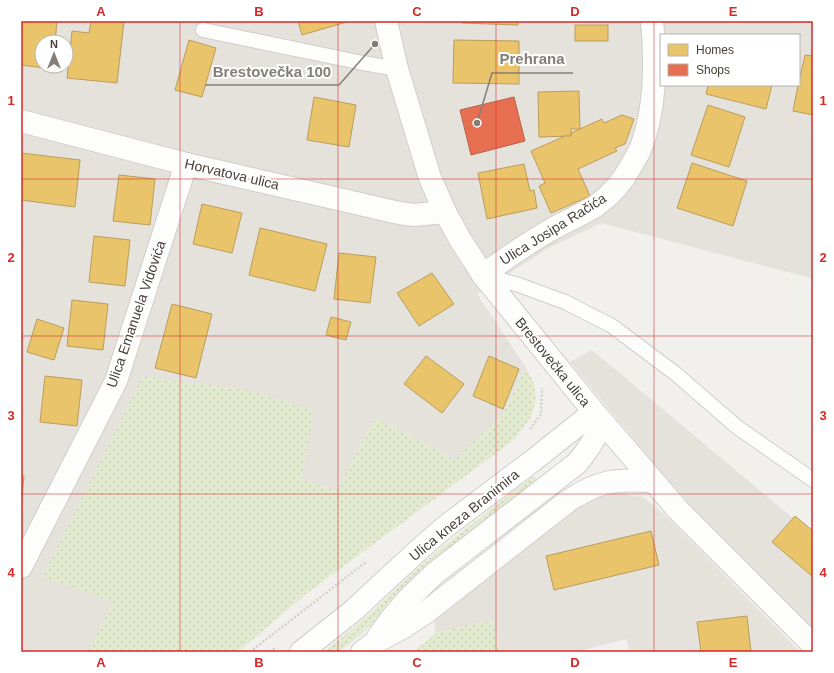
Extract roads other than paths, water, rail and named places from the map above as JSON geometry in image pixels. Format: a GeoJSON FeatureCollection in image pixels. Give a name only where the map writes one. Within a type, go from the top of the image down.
{"type":"FeatureCollection","features":[{"type":"Feature","properties":{"kind":"street","name":"Brestovečka ulica"},"geometry":{"type":"LineString","coordinates":[[386,21],[397,69],[430,178],[445,212],[461,241],[483,275],[598,417],[679,512],[813,645]]}},
{"type":"Feature","properties":{"kind":"street","name":"Ulica Josipa Račića"},"geometry":{"type":"LineString","coordinates":[[483,275],[507,257],[597,204],[614,189],[626,175],[639,151],[646,131],[651,108],[654,60],[652,21]]}},
{"type":"Feature","properties":{"kind":"street","name":"Horvatova ulica"},"geometry":{"type":"LineString","coordinates":[[21,121],[186,164],[399,213],[414,215],[445,212]]}},
{"type":"Feature","properties":{"kind":"street","name":"Ulica Emanuela Vidovića"},"geometry":{"type":"LineString","coordinates":[[21,567],[116,381],[186,164]]}},
{"type":"Feature","properties":{"kind":"street","name":"Ulica kneza Branimira"},"geometry":{"type":"LineString","coordinates":[[368,648],[409,598],[434,574],[576,464],[584,456],[597,435],[598,417]]}},
{"type":"Feature","properties":{"kind":"street","name":"Ulica kneza Branimira"},"geometry":{"type":"LineString","coordinates":[[301,652],[354,610],[445,527],[535,459],[598,417]]}},
{"type":"Feature","properties":{"kind":"street","name":"Ulica kneza Branimira"},"geometry":{"type":"LineString","coordinates":[[368,648],[425,613],[568,501],[582,492],[615,480],[653,481]]}},
{"type":"Feature","properties":{"kind":"lane"},"geometry":{"type":"LineString","coordinates":[[203,30],[397,69]]}},
{"type":"Feature","properties":{"kind":"lane"},"geometry":{"type":"LineString","coordinates":[[483,275],[519,285],[565,302],[612,326],[676,374],[737,427],[813,480]]}},
{"type":"Feature","properties":{"kind":"place","name":"Brestovečka 100"},"geometry":{"type":"Point","coordinates":[375,44]}},
{"type":"Feature","properties":{"kind":"place","name":"Prehrana"},"geometry":{"type":"Point","coordinates":[477,123]}}]}
